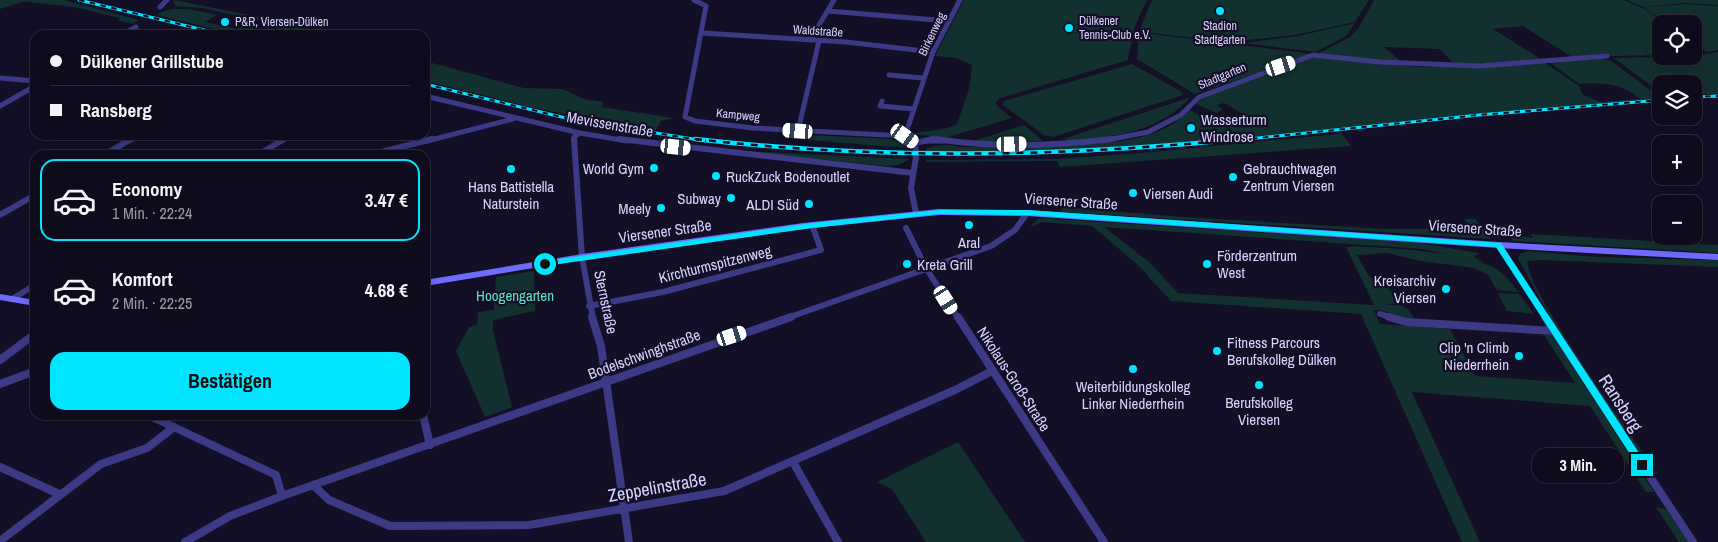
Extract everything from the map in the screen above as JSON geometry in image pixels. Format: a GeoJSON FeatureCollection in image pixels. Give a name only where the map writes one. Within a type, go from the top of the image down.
{"type":"FeatureCollection","features":[{"type":"Feature","properties":{"kind":"main road","name":"Viersener Straße"},"geometry":{"type":"LineString","coordinates":[[430,281],[582,257],[812,225],[916,213],[1027,213],[1498,245],[1718,257]]}},
{"type":"Feature","properties":{"kind":"main road"},"geometry":{"type":"LineString","coordinates":[[0,296],[30,302]]}},
{"type":"Feature","properties":{"kind":"street"},"geometry":{"type":"LineString","coordinates":[[160,7],[167,0]]}},
{"type":"Feature","properties":{"kind":"street","name":"Kampweg"},"geometry":{"type":"LineString","coordinates":[[694,0],[706,6],[685,117],[695,121],[753,128],[905,136],[915,142]]}},
{"type":"Feature","properties":{"kind":"street"},"geometry":{"type":"LineString","coordinates":[[810,40],[834,0]]}},
{"type":"Feature","properties":{"kind":"street","name":"Birkenweg"},"geometry":{"type":"LineString","coordinates":[[905,136],[933,52],[960,0]]}},
{"type":"Feature","properties":{"kind":"street"},"geometry":{"type":"LineString","coordinates":[[828,11],[948,22]]}},
{"type":"Feature","properties":{"kind":"street"},"geometry":{"type":"LineString","coordinates":[[131,30],[136,27]]}},
{"type":"Feature","properties":{"kind":"street","name":"Waldstraße"},"geometry":{"type":"LineString","coordinates":[[702,32],[933,52]]}},
{"type":"Feature","properties":{"kind":"street"},"geometry":{"type":"LineString","coordinates":[[798,131],[819,41]]}},
{"type":"Feature","properties":{"kind":"street","name":"Stadtgarten"},"geometry":{"type":"LineString","coordinates":[[915,142],[934,139],[958,144],[1090,142],[1130,137],[1148,132],[1170,122],[1181,115],[1200,97],[1210,92],[1314,55],[1389,63],[1480,66],[1607,56]]}},
{"type":"Feature","properties":{"kind":"street","name":"Birkenweg"},"geometry":{"type":"LineString","coordinates":[[889,76],[923,78]]}},
{"type":"Feature","properties":{"kind":"street"},"geometry":{"type":"LineString","coordinates":[[0,78],[30,81]]}},
{"type":"Feature","properties":{"kind":"street"},"geometry":{"type":"LineString","coordinates":[[0,106],[30,89]]}},
{"type":"Feature","properties":{"kind":"street","name":"Mevissenstraße"},"geometry":{"type":"LineString","coordinates":[[430,97],[580,132],[670,146],[913,173]]}},
{"type":"Feature","properties":{"kind":"street"},"geometry":{"type":"LineString","coordinates":[[882,101],[880,106],[914,108]]}},
{"type":"Feature","properties":{"kind":"street"},"geometry":{"type":"LineString","coordinates":[[430,140],[515,118]]}},
{"type":"Feature","properties":{"kind":"street","name":"Sternstraße"},"geometry":{"type":"LineString","coordinates":[[580,132],[574,137],[582,257],[589,306],[601,346],[629,542]]}},
{"type":"Feature","properties":{"kind":"street"},"geometry":{"type":"LineString","coordinates":[[113,150],[130,140]]}},
{"type":"Feature","properties":{"kind":"street"},"geometry":{"type":"LineString","coordinates":[[266,150],[283,140]]}},
{"type":"Feature","properties":{"kind":"street"},"geometry":{"type":"LineString","coordinates":[[390,150],[429,140]]}},
{"type":"Feature","properties":{"kind":"street"},"geometry":{"type":"LineString","coordinates":[[915,142],[916,155],[911,188],[916,213]]}},
{"type":"Feature","properties":{"kind":"street"},"geometry":{"type":"LineString","coordinates":[[0,215],[30,198]]}},
{"type":"Feature","properties":{"kind":"street","name":"Bodelschwinghstraße"},"geometry":{"type":"LineString","coordinates":[[186,542],[230,516],[282,496],[1001,241],[1015,230],[1027,213]]}},
{"type":"Feature","properties":{"kind":"street","name":"Kirchturmspitzenweg"},"geometry":{"type":"LineString","coordinates":[[589,306],[663,292],[821,250],[812,225]]}},
{"type":"Feature","properties":{"kind":"street","name":"Nikolaus-Groß-Straße"},"geometry":{"type":"LineString","coordinates":[[906,228],[926,268],[1104,542]]}},
{"type":"Feature","properties":{"kind":"street","name":"Ransberg"},"geometry":{"type":"LineString","coordinates":[[1498,245],[1694,542]]}},
{"type":"Feature","properties":{"kind":"street"},"geometry":{"type":"LineString","coordinates":[[12,298],[30,288]]}},
{"type":"Feature","properties":{"kind":"street"},"geometry":{"type":"LineString","coordinates":[[1380,314],[1406,322],[1554,331]]}},
{"type":"Feature","properties":{"kind":"street"},"geometry":{"type":"LineString","coordinates":[[0,360],[30,338]]}},
{"type":"Feature","properties":{"kind":"street","name":"Zeppelinstraße"},"geometry":{"type":"LineString","coordinates":[[313,486],[329,500],[390,526],[529,525],[724,492],[955,390],[992,370]]}},
{"type":"Feature","properties":{"kind":"street"},"geometry":{"type":"LineString","coordinates":[[0,384],[30,374]]}},
{"type":"Feature","properties":{"kind":"street"},"geometry":{"type":"LineString","coordinates":[[159,420],[276,475],[282,496]]}},
{"type":"Feature","properties":{"kind":"street"},"geometry":{"type":"LineString","coordinates":[[424,420],[430,445]]}},
{"type":"Feature","properties":{"kind":"street"},"geometry":{"type":"LineString","coordinates":[[0,541],[59,494],[101,464],[148,448],[174,427]]}},
{"type":"Feature","properties":{"kind":"street"},"geometry":{"type":"LineString","coordinates":[[793,462],[838,542]]}},
{"type":"Feature","properties":{"kind":"street"},"geometry":{"type":"LineString","coordinates":[[0,467],[59,494]]}},
{"type":"Feature","properties":{"kind":"green space"},"geometry":{"type":"Polygon","coordinates":[[[0,0],[64,0],[139,20],[133,24],[118,20],[120,18],[74,7],[28,2],[21,2],[0,9],[0,0]]]}},
{"type":"Feature","properties":{"kind":"green space"},"geometry":{"type":"Polygon","coordinates":[[[175,0],[273,20],[310,30],[275,30],[280,25],[202,8],[176,6],[173,2],[175,0]]]}},
{"type":"Feature","properties":{"kind":"green space"},"geometry":{"type":"Polygon","coordinates":[[[964,0],[1147,0],[1134,28],[1128,60],[1000,98],[996,102],[997,106],[1012,118],[948,137],[918,135],[914,133],[944,129],[957,124],[969,89],[972,65],[956,58],[935,56],[964,0]]]}},
{"type":"Feature","properties":{"kind":"green space"},"geometry":{"type":"Polygon","coordinates":[[[1152,0],[1369,0],[1355,22],[1295,35],[1228,42],[1145,32],[1140,29],[1152,0]]]}},
{"type":"Feature","properties":{"kind":"green space"},"geometry":{"type":"Polygon","coordinates":[[[1374,0],[1624,0],[1654,15],[1652,15],[1652,55],[1572,57],[1523,26],[1493,29],[1541,59],[1461,65],[1451,61],[1440,49],[1384,47],[1403,63],[1317,54],[1350,37],[1358,29],[1374,0]]]}},
{"type":"Feature","properties":{"kind":"green space"},"geometry":{"type":"Polygon","coordinates":[[[1627,0],[1718,0],[1718,5],[1685,3],[1643,7],[1627,0]]]}},
{"type":"Feature","properties":{"kind":"green space"},"geometry":{"type":"Polygon","coordinates":[[[1687,4],[1718,6],[1718,50],[1707,52],[1702,49],[1702,15],[1655,15],[1644,7],[1687,4]]]}},
{"type":"Feature","properties":{"kind":"green space"},"geometry":{"type":"Polygon","coordinates":[[[186,9],[217,15],[205,22],[237,29],[250,23],[254,30],[218,30],[157,15],[170,10],[186,9]]]}},
{"type":"Feature","properties":{"kind":"green space"},"geometry":{"type":"Polygon","coordinates":[[[1355,23],[1346,36],[1316,52],[1243,43],[1298,36],[1355,23]]]}},
{"type":"Feature","properties":{"kind":"green space"},"geometry":{"type":"Polygon","coordinates":[[[1139,33],[1313,54],[1195,94],[1137,59],[1139,33]]]}},
{"type":"Feature","properties":{"kind":"green space"},"geometry":{"type":"Polygon","coordinates":[[[1718,52],[1718,93],[1702,94],[1702,75],[1652,75],[1652,86],[1614,58],[1652,57],[1652,65],[1702,65],[1702,55],[1718,52]]]}},
{"type":"Feature","properties":{"kind":"green space"},"geometry":{"type":"Polygon","coordinates":[[[1321,57],[1417,67],[1478,67],[1545,63],[1579,86],[1582,94],[1600,102],[1640,99],[1626,90],[1611,85],[1596,83],[1579,84],[1549,62],[1602,59],[1611,61],[1652,91],[1652,99],[1294,134],[1202,141],[1018,151],[926,153],[927,148],[944,145],[992,147],[1122,141],[1159,131],[1175,122],[1190,110],[1207,120],[1223,114],[1244,126],[1256,121],[1224,103],[1217,105],[1223,110],[1216,113],[1196,104],[1201,98],[1308,58],[1321,57]]]}},
{"type":"Feature","properties":{"kind":"green space"},"geometry":{"type":"Polygon","coordinates":[[[430,62],[524,88],[563,89],[583,99],[604,102],[601,107],[674,118],[661,121],[655,131],[539,109],[430,82],[430,62]]]}},
{"type":"Feature","properties":{"kind":"green space"},"geometry":{"type":"Polygon","coordinates":[[[1132,64],[1182,92],[1183,95],[1053,137],[1044,135],[1003,105],[1004,101],[1132,64]]]}},
{"type":"Feature","properties":{"kind":"green space"},"geometry":{"type":"Polygon","coordinates":[[[1190,98],[1180,107],[1158,122],[1134,131],[1083,140],[1063,139],[1190,98]]]}},
{"type":"Feature","properties":{"kind":"green space"},"geometry":{"type":"Polygon","coordinates":[[[1652,104],[1342,134],[1351,146],[1060,167],[1057,161],[926,162],[926,160],[1057,159],[1140,153],[1652,104]]]}},
{"type":"Feature","properties":{"kind":"green space"},"geometry":{"type":"Polygon","coordinates":[[[1024,125],[1043,141],[970,142],[1024,125]]]}},
{"type":"Feature","properties":{"kind":"green space"},"geometry":{"type":"Polygon","coordinates":[[[811,135],[891,139],[901,141],[907,148],[808,140],[811,135]]]}},
{"type":"Feature","properties":{"kind":"green space"},"geometry":{"type":"Polygon","coordinates":[[[740,151],[910,159],[898,165],[886,166],[740,151]]]}},
{"type":"Feature","properties":{"kind":"green space"},"geometry":{"type":"Polygon","coordinates":[[[1061,207],[1183,217],[1386,229],[1463,229],[1470,226],[1464,219],[1475,219],[1491,239],[1062,212],[1061,207]]]}},
{"type":"Feature","properties":{"kind":"green space"},"geometry":{"type":"Polygon","coordinates":[[[1039,218],[1414,242],[1479,253],[1474,257],[1486,263],[1480,262],[1497,269],[1518,292],[1497,290],[1488,275],[1474,268],[1420,261],[1387,253],[1357,255],[1369,276],[1390,290],[1400,303],[1384,305],[1404,307],[1413,317],[1413,319],[1374,310],[1380,324],[1450,329],[1475,376],[1575,383],[1544,335],[1552,335],[1654,492],[1646,492],[1590,406],[1412,392],[1480,542],[1462,542],[1361,314],[1171,301],[1137,264],[1092,226],[1042,222],[1029,228],[1039,218]],[[1104,227],[1149,262],[1178,293],[1374,305],[1346,247],[1424,251],[1450,255],[1423,249],[1104,227]]]}},
{"type":"Feature","properties":{"kind":"green space"},"geometry":{"type":"Polygon","coordinates":[[[1500,232],[1533,238],[1531,234],[1652,241],[1652,245],[1718,245],[1718,253],[1514,241],[1500,232]]]}},
{"type":"Feature","properties":{"kind":"green space"},"geometry":{"type":"Polygon","coordinates":[[[1528,251],[1597,257],[1718,260],[1718,267],[1528,261],[1531,276],[1561,331],[1658,474],[1653,473],[1555,327],[1518,258],[1520,254],[1528,251]]]}},
{"type":"Feature","properties":{"kind":"green space","name":"Hoogengarten"},"geometry":{"type":"Polygon","coordinates":[[[534,271],[535,311],[493,320],[493,330],[512,407],[485,417],[456,351],[469,327],[477,325],[478,312],[494,310],[496,277],[534,271]]]}},
{"type":"Feature","properties":{"kind":"green space"},"geometry":{"type":"Polygon","coordinates":[[[1498,293],[1519,294],[1534,314],[1507,311],[1498,293]]]}},
{"type":"Feature","properties":{"kind":"green space"},"geometry":{"type":"Polygon","coordinates":[[[958,442],[1025,542],[926,542],[892,489],[877,482],[958,442]]]}},
{"type":"Feature","properties":{"kind":"green space"},"geometry":{"type":"Polygon","coordinates":[[[1656,507],[1666,509],[1688,542],[1679,542],[1656,507]]]}},
{"type":"Feature","properties":{"kind":"railway"},"geometry":{"type":"LineString","coordinates":[[79,0],[204,30]]}},
{"type":"Feature","properties":{"kind":"railway"},"geometry":{"type":"LineString","coordinates":[[430,85],[574,120],[706,141]]}},
{"type":"Feature","properties":{"kind":"railway"},"geometry":{"type":"LineString","coordinates":[[1702,97],[1718,96]]}},
{"type":"Feature","properties":{"kind":"railway"},"geometry":{"type":"LineString","coordinates":[[1230,141],[1479,115],[1652,101]]}},
{"type":"Feature","properties":{"kind":"railway"},"geometry":{"type":"LineString","coordinates":[[695,139],[832,150],[969,154],[1106,150],[1243,139]]}},
{"type":"Feature","properties":{"kind":"place","name":"Stadion Stadtgarten"},"geometry":{"type":"Point","coordinates":[1220,11]}},
{"type":"Feature","properties":{"kind":"place","name":"P&R, Viersen-Dülken"},"geometry":{"type":"Point","coordinates":[225,22]}},
{"type":"Feature","properties":{"kind":"place","name":"Dülkener Tennis-Club e.V."},"geometry":{"type":"Point","coordinates":[1069,28]}},
{"type":"Feature","properties":{"kind":"place","name":"Wasserturm Windrose"},"geometry":{"type":"Point","coordinates":[1191,128]}},
{"type":"Feature","properties":{"kind":"place","name":"World Gym"},"geometry":{"type":"Point","coordinates":[654,168]}},
{"type":"Feature","properties":{"kind":"place","name":"Hans Battistella Naturstein"},"geometry":{"type":"Point","coordinates":[511,169]}},
{"type":"Feature","properties":{"kind":"place","name":"RuckZuck Bodenoutlet"},"geometry":{"type":"Point","coordinates":[716,176]}},
{"type":"Feature","properties":{"kind":"place","name":"Gebrauchtwagen Zentrum Viersen"},"geometry":{"type":"Point","coordinates":[1233,177]}},
{"type":"Feature","properties":{"kind":"place","name":"Viersen Audi"},"geometry":{"type":"Point","coordinates":[1133,193]}},
{"type":"Feature","properties":{"kind":"place","name":"Subway"},"geometry":{"type":"Point","coordinates":[731,198]}},
{"type":"Feature","properties":{"kind":"place","name":"ALDI Süd"},"geometry":{"type":"Point","coordinates":[809,204]}},
{"type":"Feature","properties":{"kind":"place","name":"Meely"},"geometry":{"type":"Point","coordinates":[661,208]}},
{"type":"Feature","properties":{"kind":"place","name":"Aral"},"geometry":{"type":"Point","coordinates":[969,225]}},
{"type":"Feature","properties":{"kind":"place","name":"Kreta Grill"},"geometry":{"type":"Point","coordinates":[907,264]}},
{"type":"Feature","properties":{"kind":"place","name":"Förderzentrum West"},"geometry":{"type":"Point","coordinates":[1207,264]}},
{"type":"Feature","properties":{"kind":"place","name":"Kreisarchiv Viersen"},"geometry":{"type":"Point","coordinates":[1446,289]}},
{"type":"Feature","properties":{"kind":"place","name":"Fitness Parcours Berufskolleg Dülken"},"geometry":{"type":"Point","coordinates":[1217,351]}},
{"type":"Feature","properties":{"kind":"place","name":"Clip 'n Climb Niederrhein"},"geometry":{"type":"Point","coordinates":[1519,356]}},
{"type":"Feature","properties":{"kind":"place","name":"Weiterbildungskolleg Linker Niederrhein"},"geometry":{"type":"Point","coordinates":[1133,369]}},
{"type":"Feature","properties":{"kind":"place","name":"Berufskolleg Viersen"},"geometry":{"type":"Point","coordinates":[1259,385]}},
{"type":"Feature","properties":{"kind":"route"},"geometry":{"type":"LineString","coordinates":[[545,264],[582,257],[812,225],[916,213],[977,211],[1498,245],[1642,465]]}}]}
